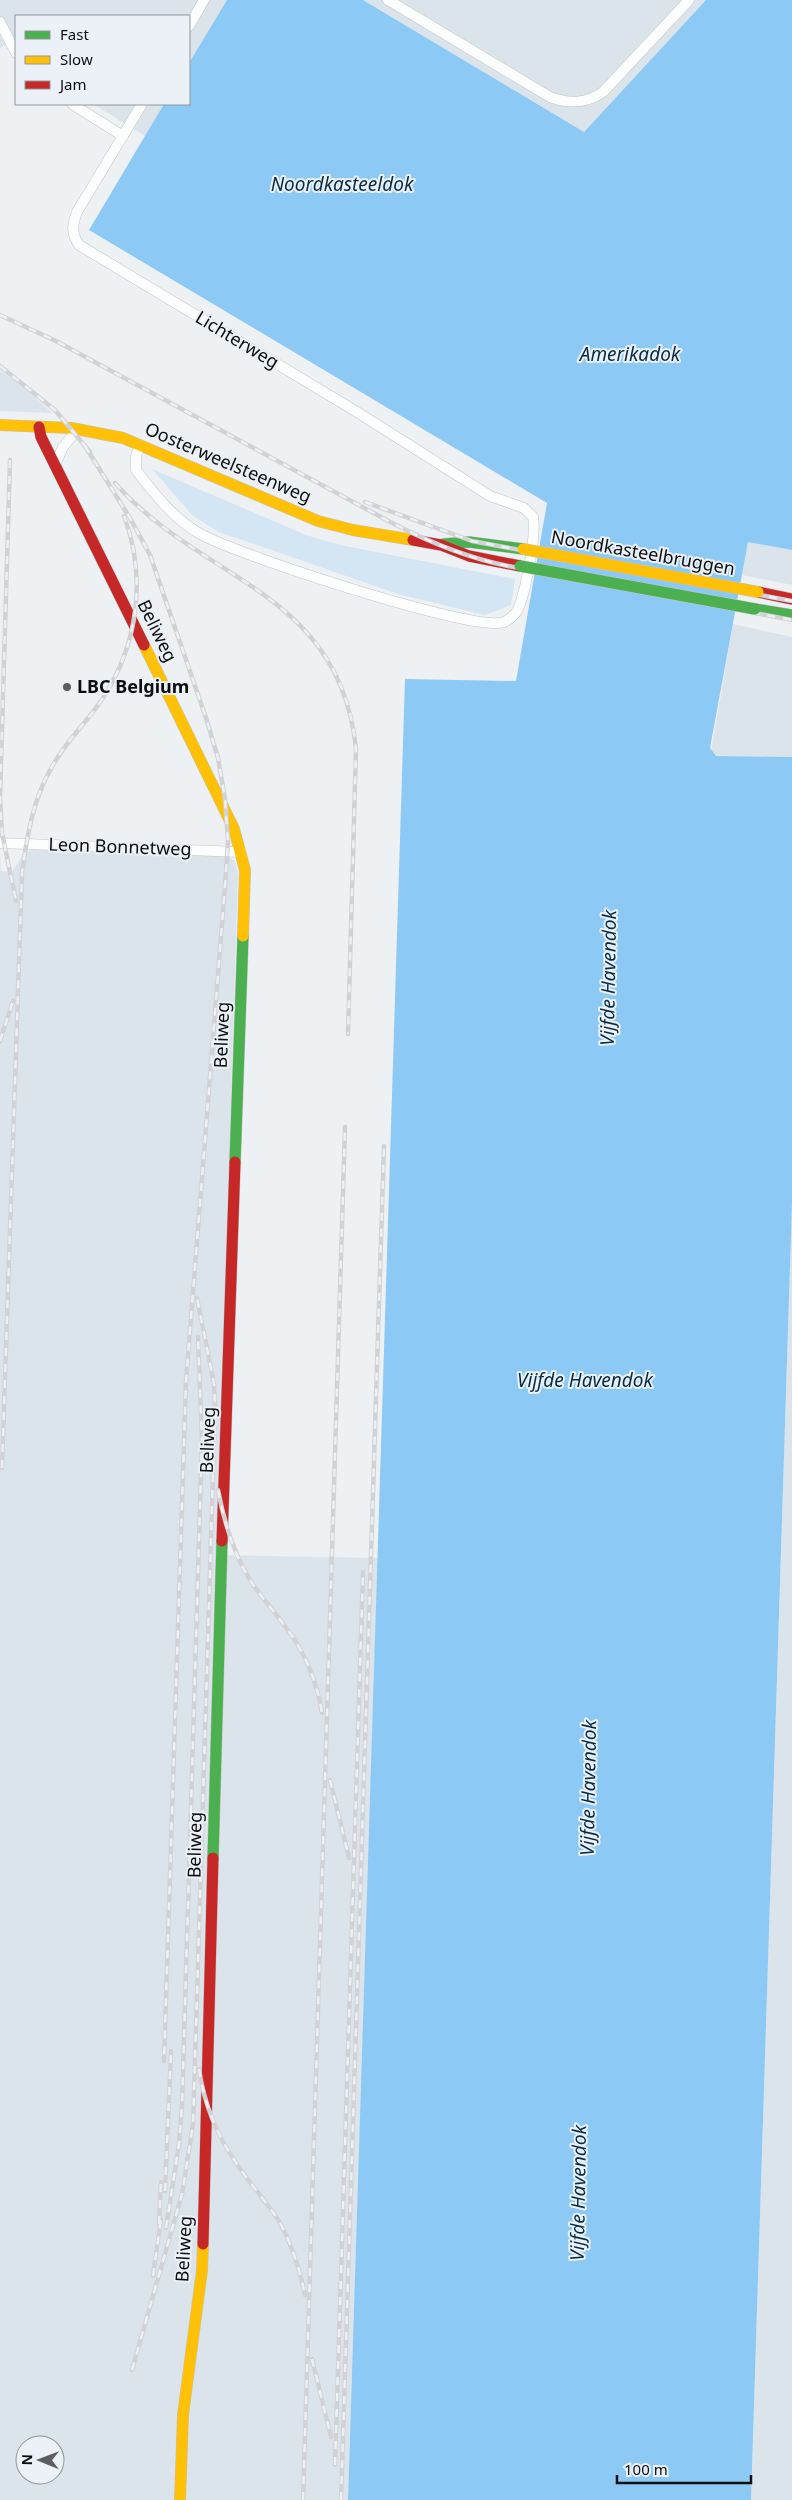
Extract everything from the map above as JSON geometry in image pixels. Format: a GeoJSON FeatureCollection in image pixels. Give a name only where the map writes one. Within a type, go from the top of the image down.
{"type":"FeatureCollection","features":[{"type":"Feature","properties":{"kind":"street"},"geometry":{"type":"LineString","coordinates":[[190,24],[204,0]]}},
{"type":"Feature","properties":{"kind":"street"},"geometry":{"type":"LineString","coordinates":[[388,0],[550,97],[576,102],[587,101],[603,92],[689,0]]}},
{"type":"Feature","properties":{"kind":"street"},"geometry":{"type":"LineString","coordinates":[[0,22],[15,51]]}},
{"type":"Feature","properties":{"kind":"street"},"geometry":{"type":"LineString","coordinates":[[74,105],[123,136]]}},
{"type":"Feature","properties":{"kind":"street","name":"Lichterweg"},"geometry":{"type":"LineString","coordinates":[[140,445],[136,456],[136,470],[182,521],[216,543],[392,601],[484,622],[504,622],[518,610],[535,533],[533,517],[524,508],[490,496],[357,412],[79,245],[73,236],[72,224],[77,212],[141,105]]}},
{"type":"Feature","properties":{"kind":"street","name":"Oosterweelsteenweg"},"geometry":{"type":"LineString","coordinates":[[0,425],[78,429],[98,432],[140,445],[318,521],[344,528],[440,545],[469,556],[520,566]]}},
{"type":"Feature","properties":{"kind":"street","name":"Beliweg"},"geometry":{"type":"LineString","coordinates":[[39,427],[40,435],[223,805],[241,852],[245,870],[221,1560],[202,2270],[183,2415],[180,2500]]}},
{"type":"Feature","properties":{"kind":"street"},"geometry":{"type":"LineString","coordinates":[[55,465],[63,447],[78,429]]}},
{"type":"Feature","properties":{"kind":"street","name":"Oosterweelsteenweg"},"geometry":{"type":"LineString","coordinates":[[440,545],[469,542],[523,549]]}},
{"type":"Feature","properties":{"kind":"street","name":"Noordkasteelbruggen"},"geometry":{"type":"LineString","coordinates":[[523,549],[792,599]]}},
{"type":"Feature","properties":{"kind":"street","name":"Noordkasteelbruggen"},"geometry":{"type":"LineString","coordinates":[[520,566],[792,615]]}},
{"type":"Feature","properties":{"kind":"street","name":"Leon Bonnetweg"},"geometry":{"type":"LineString","coordinates":[[0,843],[241,852]]}},
{"type":"Feature","properties":{"kind":"shaded area"},"geometry":{"type":"Polygon","coordinates":[[[0,0],[227,0],[190,61],[190,15],[15,15],[15,40],[0,48],[0,0]]]}},
{"type":"Feature","properties":{"kind":"shaded area"},"geometry":{"type":"Polygon","coordinates":[[[363,0],[706,0],[584,132],[363,0]]]}},
{"type":"Feature","properties":{"kind":"shaded area"},"geometry":{"type":"Polygon","coordinates":[[[95,105],[163,105],[145,136],[95,105]]]}},
{"type":"Feature","properties":{"kind":"shaded area"},"geometry":{"type":"Polygon","coordinates":[[[0,371],[21,385],[52,413],[0,411],[0,371]]]}},
{"type":"Feature","properties":{"kind":"shaded area"},"geometry":{"type":"Polygon","coordinates":[[[152,469],[306,535],[340,545],[515,579],[511,605],[485,615],[398,594],[219,532],[193,516],[152,469]]]}},
{"type":"Feature","properties":{"kind":"shaded area"},"geometry":{"type":"Polygon","coordinates":[[[748,542],[792,550],[792,585],[742,575],[748,542]]]}},
{"type":"Feature","properties":{"kind":"shaded area"},"geometry":{"type":"Polygon","coordinates":[[[733,624],[792,637],[792,757],[716,756],[711,752],[733,624]]]}},
{"type":"Feature","properties":{"kind":"shaded area"},"geometry":{"type":"Polygon","coordinates":[[[33,849],[229,857],[235,861],[238,874],[217,1555],[378,1558],[348,2500],[0,2500],[0,854],[1,871],[12,872],[22,856],[33,849]]]}},
{"type":"Feature","properties":{"kind":"shaded area"},"geometry":{"type":"Polygon","coordinates":[[[792,1203],[792,2500],[751,2500],[792,1203]]]}},
{"type":"Feature","properties":{"kind":"water","name":"Vijfde Havendok"},"geometry":{"type":"Polygon","coordinates":[[[227,0],[363,0],[584,132],[706,0],[792,0],[792,550],[748,542],[710,748],[716,756],[792,757],[792,1203],[751,2500],[348,2500],[405,679],[516,681],[547,503],[89,230],[163,105],[190,105],[190,61],[227,0]]]}},
{"type":"Feature","properties":{"kind":"railway"},"geometry":{"type":"LineString","coordinates":[[0,315],[56,341],[394,524],[450,549],[508,566],[792,620]]}},
{"type":"Feature","properties":{"kind":"railway"},"geometry":{"type":"LineString","coordinates":[[0,366],[55,410],[90,452]]}},
{"type":"Feature","properties":{"kind":"railway"},"geometry":{"type":"LineString","coordinates":[[85,446],[130,518],[150,555],[218,758],[225,799],[228,842],[186,1381],[164,2061]]}},
{"type":"Feature","properties":{"kind":"railway"},"geometry":{"type":"LineString","coordinates":[[10,460],[0,798],[2,833],[16,901]]}},
{"type":"Feature","properties":{"kind":"railway"},"geometry":{"type":"LineString","coordinates":[[115,483],[150,517],[262,594],[296,621],[324,654],[345,696],[356,749],[348,1034]]}},
{"type":"Feature","properties":{"kind":"railway"},"geometry":{"type":"LineString","coordinates":[[365,502],[472,541],[792,601]]}},
{"type":"Feature","properties":{"kind":"railway"},"geometry":{"type":"LineString","coordinates":[[2,1468],[22,873],[26,845],[40,791],[53,765],[65,747],[103,698],[115,677],[131,633],[137,586],[131,539],[124,516]]}},
{"type":"Feature","properties":{"kind":"railway"},"geometry":{"type":"LineString","coordinates":[[0,1041],[13,1001]]}},
{"type":"Feature","properties":{"kind":"railway"},"geometry":{"type":"LineString","coordinates":[[303,2500],[345,1127]]}},
{"type":"Feature","properties":{"kind":"railway"},"geometry":{"type":"LineString","coordinates":[[341,2500],[384,1146]]}},
{"type":"Feature","properties":{"kind":"railway"},"geometry":{"type":"LineString","coordinates":[[132,2370],[182,2194],[193,2125],[215,1408],[214,1384],[197,1298]]}},
{"type":"Feature","properties":{"kind":"railway"},"geometry":{"type":"LineString","coordinates":[[166,2228],[179,2144],[182,2106],[202,1440],[198,1337]]}},
{"type":"Feature","properties":{"kind":"railway"},"geometry":{"type":"LineString","coordinates":[[218,1490],[226,1525],[239,1559],[254,1586],[300,1648],[314,1680],[322,1713]]}},
{"type":"Feature","properties":{"kind":"railway"},"geometry":{"type":"LineString","coordinates":[[335,2465],[363,1572]]}},
{"type":"Feature","properties":{"kind":"railway"},"geometry":{"type":"LineString","coordinates":[[330,1780],[349,1858]]}},
{"type":"Feature","properties":{"kind":"railway"},"geometry":{"type":"LineString","coordinates":[[165,2191],[171,2051]]}},
{"type":"Feature","properties":{"kind":"railway"},"geometry":{"type":"LineString","coordinates":[[199,2069],[212,2119],[223,2142],[237,2164],[280,2223],[295,2258],[305,2295]]}},
{"type":"Feature","properties":{"kind":"railway"},"geometry":{"type":"LineString","coordinates":[[159,2224],[161,2182]]}},
{"type":"Feature","properties":{"kind":"railway"},"geometry":{"type":"LineString","coordinates":[[153,2276],[161,2219]]}},
{"type":"Feature","properties":{"kind":"railway"},"geometry":{"type":"LineString","coordinates":[[312,2359],[331,2437]]}},
{"type":"Feature","properties":{"kind":"traffic: fast"},"geometry":{"type":"LineString","coordinates":[[444,544],[469,542],[523,549]]}},
{"type":"Feature","properties":{"kind":"traffic: fast"},"geometry":{"type":"LineString","coordinates":[[520,566],[755,609]]}},
{"type":"Feature","properties":{"kind":"traffic: fast"},"geometry":{"type":"LineString","coordinates":[[755,609],[792,615]]}},
{"type":"Feature","properties":{"kind":"traffic: fast"},"geometry":{"type":"LineString","coordinates":[[235,1162],[243,936]]}},
{"type":"Feature","properties":{"kind":"traffic: fast"},"geometry":{"type":"LineString","coordinates":[[213,1858],[222,1541]]}},
{"type":"Feature","properties":{"kind":"traffic: slow"},"geometry":{"type":"LineString","coordinates":[[0,425],[71,428],[123,438],[318,521],[353,530],[413,540]]}},
{"type":"Feature","properties":{"kind":"traffic: slow"},"geometry":{"type":"LineString","coordinates":[[523,549],[758,592]]}},
{"type":"Feature","properties":{"kind":"traffic: slow"},"geometry":{"type":"LineString","coordinates":[[144,645],[234,829],[245,870],[243,936]]}},
{"type":"Feature","properties":{"kind":"traffic: slow"},"geometry":{"type":"LineString","coordinates":[[180,2500],[183,2415],[202,2270],[203,2244]]}},
{"type":"Feature","properties":{"kind":"traffic: jam"},"geometry":{"type":"LineString","coordinates":[[39,427],[41,437],[144,645]]}},
{"type":"Feature","properties":{"kind":"traffic: jam"},"geometry":{"type":"LineString","coordinates":[[413,540],[441,545],[469,556],[520,566]]}},
{"type":"Feature","properties":{"kind":"traffic: jam"},"geometry":{"type":"LineString","coordinates":[[758,592],[792,599]]}},
{"type":"Feature","properties":{"kind":"traffic: jam"},"geometry":{"type":"LineString","coordinates":[[222,1541],[235,1162]]}},
{"type":"Feature","properties":{"kind":"traffic: jam"},"geometry":{"type":"LineString","coordinates":[[203,2244],[213,1858]]}},
{"type":"Feature","properties":{"kind":"place","name":"LBC Belgium"},"geometry":{"type":"Point","coordinates":[67,687]}},
{"type":"Feature","properties":{"kind":"water label","name":"Noordkasteeldok"},"geometry":{"type":"Point","coordinates":[342,184]}},
{"type":"Feature","properties":{"kind":"water label","name":"Amerikadok"},"geometry":{"type":"Point","coordinates":[630,354]}}]}
